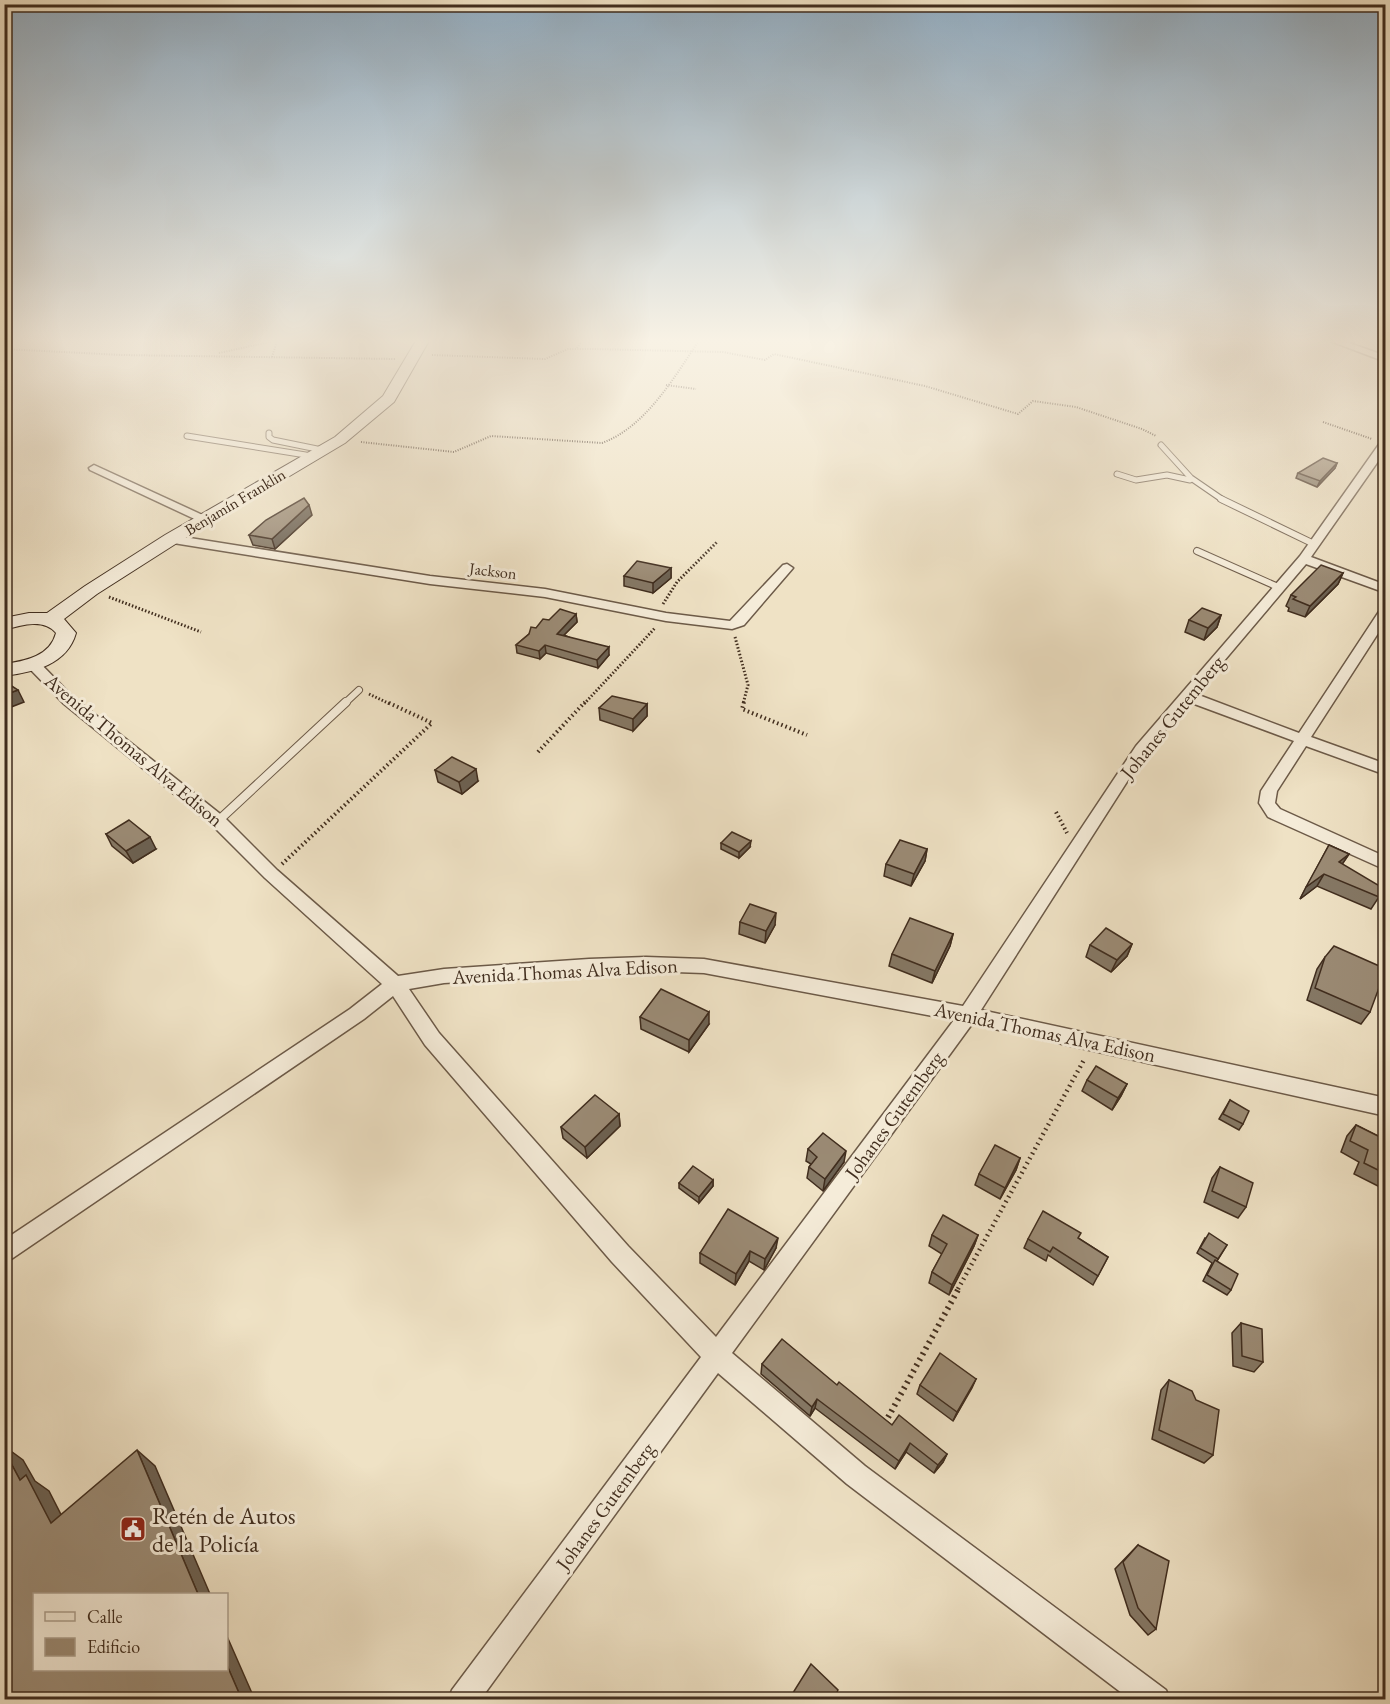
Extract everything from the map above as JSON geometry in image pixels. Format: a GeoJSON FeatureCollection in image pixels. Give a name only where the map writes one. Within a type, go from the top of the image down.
{"type":"FeatureCollection","features":[{"type":"Feature","properties":{"kind":"street","name":"Benjamín Franklin"},"geometry":{"type":"LineString","coordinates":[[50,620],[91,590],[171,539],[340,440],[365,419]]}},
{"type":"Feature","properties":{"kind":"street","name":"Johanes Gutemberg"},"geometry":{"type":"LineString","coordinates":[[462,1700],[968,1015],[1141,749],[1309,552],[1385,443]]}},
{"type":"Feature","properties":{"kind":"street"},"geometry":{"type":"LineString","coordinates":[[94,468],[205,520]]}},
{"type":"Feature","properties":{"kind":"street","name":"Jackson"},"geometry":{"type":"LineString","coordinates":[[171,539],[430,580],[545,593],[662,616],[732,625]]}},
{"type":"Feature","properties":{"kind":"street"},"geometry":{"type":"LineString","coordinates":[[1309,552],[1386,589]]}},
{"type":"Feature","properties":{"kind":"street"},"geometry":{"type":"LineString","coordinates":[[732,625],[739,622],[787,568]]}},
{"type":"Feature","properties":{"kind":"street"},"geometry":{"type":"LineString","coordinates":[[1386,610],[1269,791],[1267,803],[1274,813],[1386,864]]}},
{"type":"Feature","properties":{"kind":"street"},"geometry":{"type":"LineString","coordinates":[[4,624],[28,619],[50,620]]}},
{"type":"Feature","properties":{"kind":"street","name":"Avenida Thomas Alva Edison"},"geometry":{"type":"LineString","coordinates":[[4,670],[33,664],[54,652],[65,639],[64,627],[50,620]]}},
{"type":"Feature","properties":{"kind":"street","name":"Avenida Thomas Alva Edison"},"geometry":{"type":"LineString","coordinates":[[33,664],[76,707],[219,821],[271,874],[395,984],[444,976],[590,966],[646,963],[704,966],[968,1015],[1386,1107]]}},
{"type":"Feature","properties":{"kind":"street"},"geometry":{"type":"LineString","coordinates":[[1187,696],[1386,770]]}},
{"type":"Feature","properties":{"kind":"street"},"geometry":{"type":"LineString","coordinates":[[4,1253],[347,1020],[395,984],[432,1039],[620,1254],[717,1356],[856,1475],[1156,1700]]}},
{"type":"Feature","properties":{"kind":"lane"},"geometry":{"type":"LineString","coordinates":[[269,433],[269,438],[273,440],[317,453]]}},
{"type":"Feature","properties":{"kind":"lane"},"geometry":{"type":"LineString","coordinates":[[186,436],[317,453]]}},
{"type":"Feature","properties":{"kind":"lane"},"geometry":{"type":"LineString","coordinates":[[1161,445],[1169,458],[1199,483],[1268,523],[1309,552]]}},
{"type":"Feature","properties":{"kind":"lane"},"geometry":{"type":"LineString","coordinates":[[1118,474],[1136,480],[1167,475],[1199,483]]}},
{"type":"Feature","properties":{"kind":"lane"},"geometry":{"type":"LineString","coordinates":[[1197,551],[1278,587]]}},
{"type":"Feature","properties":{"kind":"lane"},"geometry":{"type":"LineString","coordinates":[[219,821],[359,690]]}},
{"type":"Feature","properties":{"kind":"path"},"geometry":{"type":"LineString","coordinates":[[340,440],[447,452],[468,449],[482,438],[491,436],[602,443],[612,442],[637,419]]}},
{"type":"Feature","properties":{"kind":"path"},"geometry":{"type":"LineString","coordinates":[[1110,419],[1149,431],[1159,438],[1161,445]]}},
{"type":"Feature","properties":{"kind":"path"},"geometry":{"type":"LineString","coordinates":[[1323,422],[1385,443]]}},
{"type":"Feature","properties":{"kind":"path"},"geometry":{"type":"LineString","coordinates":[[538,752],[662,616],[677,582],[717,542]]}},
{"type":"Feature","properties":{"kind":"path"},"geometry":{"type":"LineString","coordinates":[[91,590],[201,632]]}},
{"type":"Feature","properties":{"kind":"path"},"geometry":{"type":"LineString","coordinates":[[732,625],[748,685],[742,710],[807,735]]}},
{"type":"Feature","properties":{"kind":"path"},"geometry":{"type":"LineString","coordinates":[[271,874],[432,723],[359,690]]}},
{"type":"Feature","properties":{"kind":"path"},"geometry":{"type":"LineString","coordinates":[[1056,812],[1065,831],[1078,844]]}},
{"type":"Feature","properties":{"kind":"path"},"geometry":{"type":"LineString","coordinates":[[879,1434],[1094,1042]]}},
{"type":"Feature","properties":{"kind":"building"},"geometry":{"type":"Polygon","coordinates":[[[1323,458],[1337,463],[1320,481],[1298,473],[1323,458]]]}},
{"type":"Feature","properties":{"kind":"building"},"geometry":{"type":"Polygon","coordinates":[[[304,498],[309,505],[272,539],[249,535],[266,520],[304,498]]]}},
{"type":"Feature","properties":{"kind":"building"},"geometry":{"type":"Polygon","coordinates":[[[637,561],[671,568],[653,583],[624,576],[637,561]]]}},
{"type":"Feature","properties":{"kind":"building"},"geometry":{"type":"Polygon","coordinates":[[[1321,565],[1343,573],[1310,606],[1293,599],[1296,597],[1291,595],[1321,565]]]}},
{"type":"Feature","properties":{"kind":"building"},"geometry":{"type":"Polygon","coordinates":[[[1202,608],[1221,615],[1208,628],[1189,620],[1202,608]]]}},
{"type":"Feature","properties":{"kind":"building"},"geometry":{"type":"Polygon","coordinates":[[[560,609],[576,614],[557,634],[609,647],[597,660],[545,645],[539,651],[516,645],[529,634],[531,627],[536,628],[543,619],[549,620],[560,609]]]}},
{"type":"Feature","properties":{"kind":"building"},"geometry":{"type":"Polygon","coordinates":[[[4,681],[18,690],[4,695],[4,681]]]}},
{"type":"Feature","properties":{"kind":"building"},"geometry":{"type":"Polygon","coordinates":[[[612,696],[647,704],[633,719],[599,708],[612,696]]]}},
{"type":"Feature","properties":{"kind":"building"},"geometry":{"type":"Polygon","coordinates":[[[452,757],[476,769],[459,782],[435,770],[452,757]]]}},
{"type":"Feature","properties":{"kind":"building"},"geometry":{"type":"Polygon","coordinates":[[[129,820],[150,837],[126,851],[106,834],[129,820]]]}},
{"type":"Feature","properties":{"kind":"building"},"geometry":{"type":"Polygon","coordinates":[[[732,832],[751,841],[739,852],[721,843],[732,832]]]}},
{"type":"Feature","properties":{"kind":"building"},"geometry":{"type":"Polygon","coordinates":[[[900,840],[927,849],[914,874],[886,864],[900,840]]]}},
{"type":"Feature","properties":{"kind":"building"},"geometry":{"type":"Polygon","coordinates":[[[1329,845],[1349,854],[1339,862],[1383,888],[1379,897],[1324,874],[1306,887],[1329,845]]]}},
{"type":"Feature","properties":{"kind":"building"},"geometry":{"type":"Polygon","coordinates":[[[750,904],[776,913],[766,931],[740,922],[750,904]]]}},
{"type":"Feature","properties":{"kind":"building"},"geometry":{"type":"Polygon","coordinates":[[[910,918],[953,934],[935,971],[892,954],[910,918]]]}},
{"type":"Feature","properties":{"kind":"building"},"geometry":{"type":"Polygon","coordinates":[[[1106,928],[1132,944],[1117,960],[1090,945],[1106,928]]]}},
{"type":"Feature","properties":{"kind":"building"},"geometry":{"type":"Polygon","coordinates":[[[1334,946],[1386,969],[1370,1012],[1315,988],[1325,957],[1334,946]]]}},
{"type":"Feature","properties":{"kind":"building"},"geometry":{"type":"Polygon","coordinates":[[[661,989],[709,1012],[689,1040],[640,1017],[661,989]]]}},
{"type":"Feature","properties":{"kind":"building"},"geometry":{"type":"Polygon","coordinates":[[[1096,1066],[1127,1084],[1118,1098],[1087,1080],[1096,1066]]]}},
{"type":"Feature","properties":{"kind":"building"},"geometry":{"type":"Polygon","coordinates":[[[595,1095],[619,1114],[585,1147],[561,1127],[595,1095]]]}},
{"type":"Feature","properties":{"kind":"building"},"geometry":{"type":"Polygon","coordinates":[[[1230,1100],[1249,1111],[1243,1124],[1223,1114],[1230,1100]]]}},
{"type":"Feature","properties":{"kind":"building"},"geometry":{"type":"Polygon","coordinates":[[[1356,1125],[1386,1140],[1386,1174],[1364,1163],[1368,1150],[1350,1141],[1356,1125]]]}},
{"type":"Feature","properties":{"kind":"building"},"geometry":{"type":"Polygon","coordinates":[[[823,1133],[846,1151],[825,1179],[809,1167],[817,1157],[808,1149],[823,1133]]]}},
{"type":"Feature","properties":{"kind":"building"},"geometry":{"type":"Polygon","coordinates":[[[995,1145],[1020,1158],[1005,1188],[979,1174],[995,1145]]]}},
{"type":"Feature","properties":{"kind":"building"},"geometry":{"type":"Polygon","coordinates":[[[693,1166],[713,1180],[699,1197],[679,1183],[693,1166]]]}},
{"type":"Feature","properties":{"kind":"building"},"geometry":{"type":"Polygon","coordinates":[[[1220,1167],[1253,1183],[1246,1207],[1212,1191],[1220,1167]]]}},
{"type":"Feature","properties":{"kind":"building"},"geometry":{"type":"Polygon","coordinates":[[[728,1209],[778,1238],[765,1259],[750,1251],[736,1274],[700,1253],[728,1209]]]}},
{"type":"Feature","properties":{"kind":"building"},"geometry":{"type":"Polygon","coordinates":[[[1043,1211],[1081,1233],[1078,1238],[1108,1257],[1098,1276],[1053,1247],[1050,1252],[1028,1239],[1043,1211]]]}},
{"type":"Feature","properties":{"kind":"building"},"geometry":{"type":"Polygon","coordinates":[[[943,1215],[978,1235],[952,1285],[932,1272],[947,1244],[932,1235],[943,1215]]]}},
{"type":"Feature","properties":{"kind":"building"},"geometry":{"type":"Polygon","coordinates":[[[1209,1233],[1227,1245],[1218,1259],[1200,1248],[1209,1233]]]}},
{"type":"Feature","properties":{"kind":"building"},"geometry":{"type":"Polygon","coordinates":[[[1215,1260],[1238,1274],[1231,1290],[1207,1275],[1215,1260]]]}},
{"type":"Feature","properties":{"kind":"building"},"geometry":{"type":"Polygon","coordinates":[[[1241,1323],[1262,1329],[1263,1362],[1242,1356],[1241,1323]]]}},
{"type":"Feature","properties":{"kind":"building"},"geometry":{"type":"Polygon","coordinates":[[[782,1339],[837,1385],[839,1382],[892,1425],[899,1415],[947,1454],[938,1465],[910,1443],[899,1461],[817,1399],[812,1407],[762,1364],[782,1339]]]}},
{"type":"Feature","properties":{"kind":"building"},"geometry":{"type":"Polygon","coordinates":[[[940,1353],[976,1379],[957,1412],[920,1385],[940,1353]]]}},
{"type":"Feature","properties":{"kind":"building"},"geometry":{"type":"Polygon","coordinates":[[[1169,1380],[1192,1391],[1196,1400],[1219,1410],[1213,1455],[1159,1430],[1169,1380]]]}},
{"type":"Feature","properties":{"kind":"building","name":"Retén de Autos de la Policía"},"geometry":{"type":"Polygon","coordinates":[[[4,1450],[20,1480],[26,1475],[51,1523],[137,1450],[198,1593],[33,1593],[33,1671],[228,1671],[228,1668],[242,1700],[4,1700],[4,1450]]]}},
{"type":"Feature","properties":{"kind":"building"},"geometry":{"type":"Polygon","coordinates":[[[1138,1545],[1169,1561],[1156,1629],[1138,1608],[1123,1562],[1138,1545]]]}},
{"type":"Feature","properties":{"kind":"building"},"geometry":{"type":"Polygon","coordinates":[[[811,1664],[838,1690],[833,1700],[794,1700],[791,1696],[811,1664]]]}},
{"type":"Feature","properties":{"kind":"place","name":"Retén de Autos de la Policía"},"geometry":{"type":"Point","coordinates":[133,1529]}}]}
